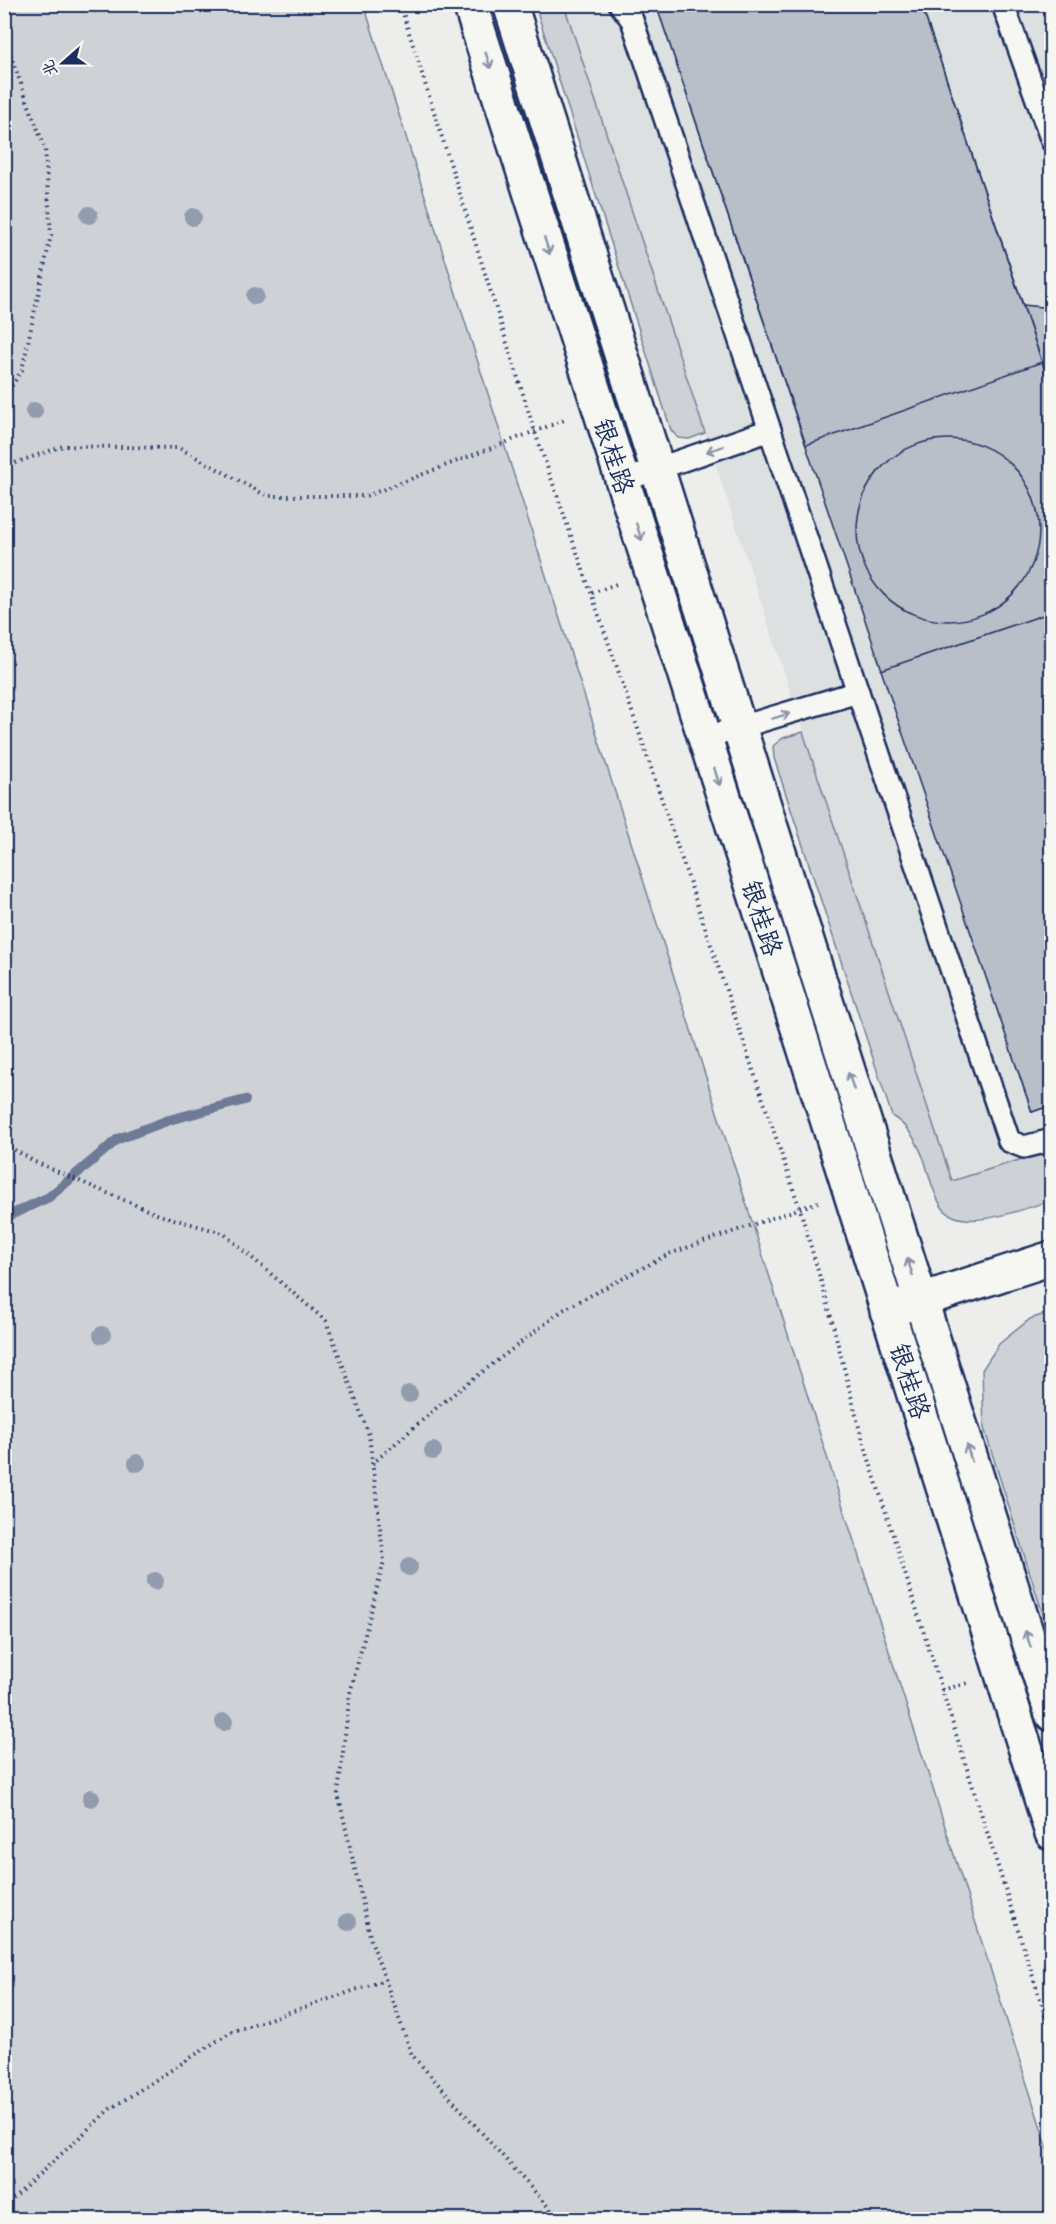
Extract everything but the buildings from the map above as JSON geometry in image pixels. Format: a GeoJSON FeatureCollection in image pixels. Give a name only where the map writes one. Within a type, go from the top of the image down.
{"type":"FeatureCollection","features":[{"type":"Feature","properties":{"kind":"street","name":"银桂路"},"geometry":{"type":"LineString","coordinates":[[470,4],[888,1311],[1052,1833]]}},
{"type":"Feature","properties":{"kind":"street","name":"银桂路"},"geometry":{"type":"LineString","coordinates":[[510,4],[1052,1714]]}},
{"type":"Feature","properties":{"kind":"street"},"geometry":{"type":"LineString","coordinates":[[888,1311],[1052,1258]]}},
{"type":"Feature","properties":{"kind":"lane"},"geometry":{"type":"LineString","coordinates":[[620,4],[632,20],[1009,1141],[1024,1148],[1052,1140]]}},
{"type":"Feature","properties":{"kind":"lane"},"geometry":{"type":"LineString","coordinates":[[1003,4],[1052,141]]}},
{"type":"Feature","properties":{"kind":"lane"},"geometry":{"type":"LineString","coordinates":[[622,481],[770,430]]}},
{"type":"Feature","properties":{"kind":"lane"},"geometry":{"type":"LineString","coordinates":[[704,738],[858,692]]}},
{"type":"Feature","properties":{"kind":"path"},"geometry":{"type":"LineString","coordinates":[[400,4],[535,432],[800,1209],[828,1305],[860,1431],[1052,2037]]}},
{"type":"Feature","properties":{"kind":"path"},"geometry":{"type":"LineString","coordinates":[[4,38],[45,149],[51,235],[22,370],[4,398]]}},
{"type":"Feature","properties":{"kind":"path"},"geometry":{"type":"LineString","coordinates":[[4,467],[63,446],[179,448],[267,496],[366,496],[599,407]]}},
{"type":"Feature","properties":{"kind":"path"},"geometry":{"type":"LineString","coordinates":[[4,1144],[35,1162],[159,1215],[223,1233],[326,1321],[369,1435],[384,1561],[350,1693],[338,1794],[371,1940],[412,2055],[560,2220]]}},
{"type":"Feature","properties":{"kind":"path"},"geometry":{"type":"LineString","coordinates":[[372,1464],[442,1403],[564,1310],[669,1254],[849,1191]]}},
{"type":"Feature","properties":{"kind":"path"},"geometry":{"type":"LineString","coordinates":[[4,2207],[110,2109],[231,2032],[386,1980]]}},
{"type":"Feature","properties":{"kind":"shaded area"},"geometry":{"type":"Polygon","coordinates":[[[5,4],[364,5],[1051,2159],[1051,2219],[5,2219],[5,4]]]}},
{"type":"Feature","properties":{"kind":"shaded area"},"geometry":{"type":"Polygon","coordinates":[[[535,5],[564,5],[705,433],[689,439],[678,438],[671,430],[535,5]]]}},
{"type":"Feature","properties":{"kind":"shaded area"},"geometry":{"type":"Polygon","coordinates":[[[564,5],[1051,5],[1051,1180],[961,1209],[564,5]]]}},
{"type":"Feature","properties":{"kind":"shaded area"},"geometry":{"type":"Polygon","coordinates":[[[803,732],[952,1181],[1051,1150],[1051,1200],[995,1217],[964,1219],[951,1215],[942,1207],[936,1196],[915,1140],[907,1129],[892,1116],[774,758],[773,746],[783,738],[803,732]]]}},
{"type":"Feature","properties":{"kind":"shaded area"},"geometry":{"type":"Polygon","coordinates":[[[1052,1312],[1051,1640],[984,1428],[982,1370],[999,1344],[1030,1319],[1052,1312]]]}},
{"type":"Feature","properties":{"kind":"waterway"},"geometry":{"type":"LineString","coordinates":[[4,1218],[49,1197],[118,1139],[169,1120],[245,1100]]}}]}
